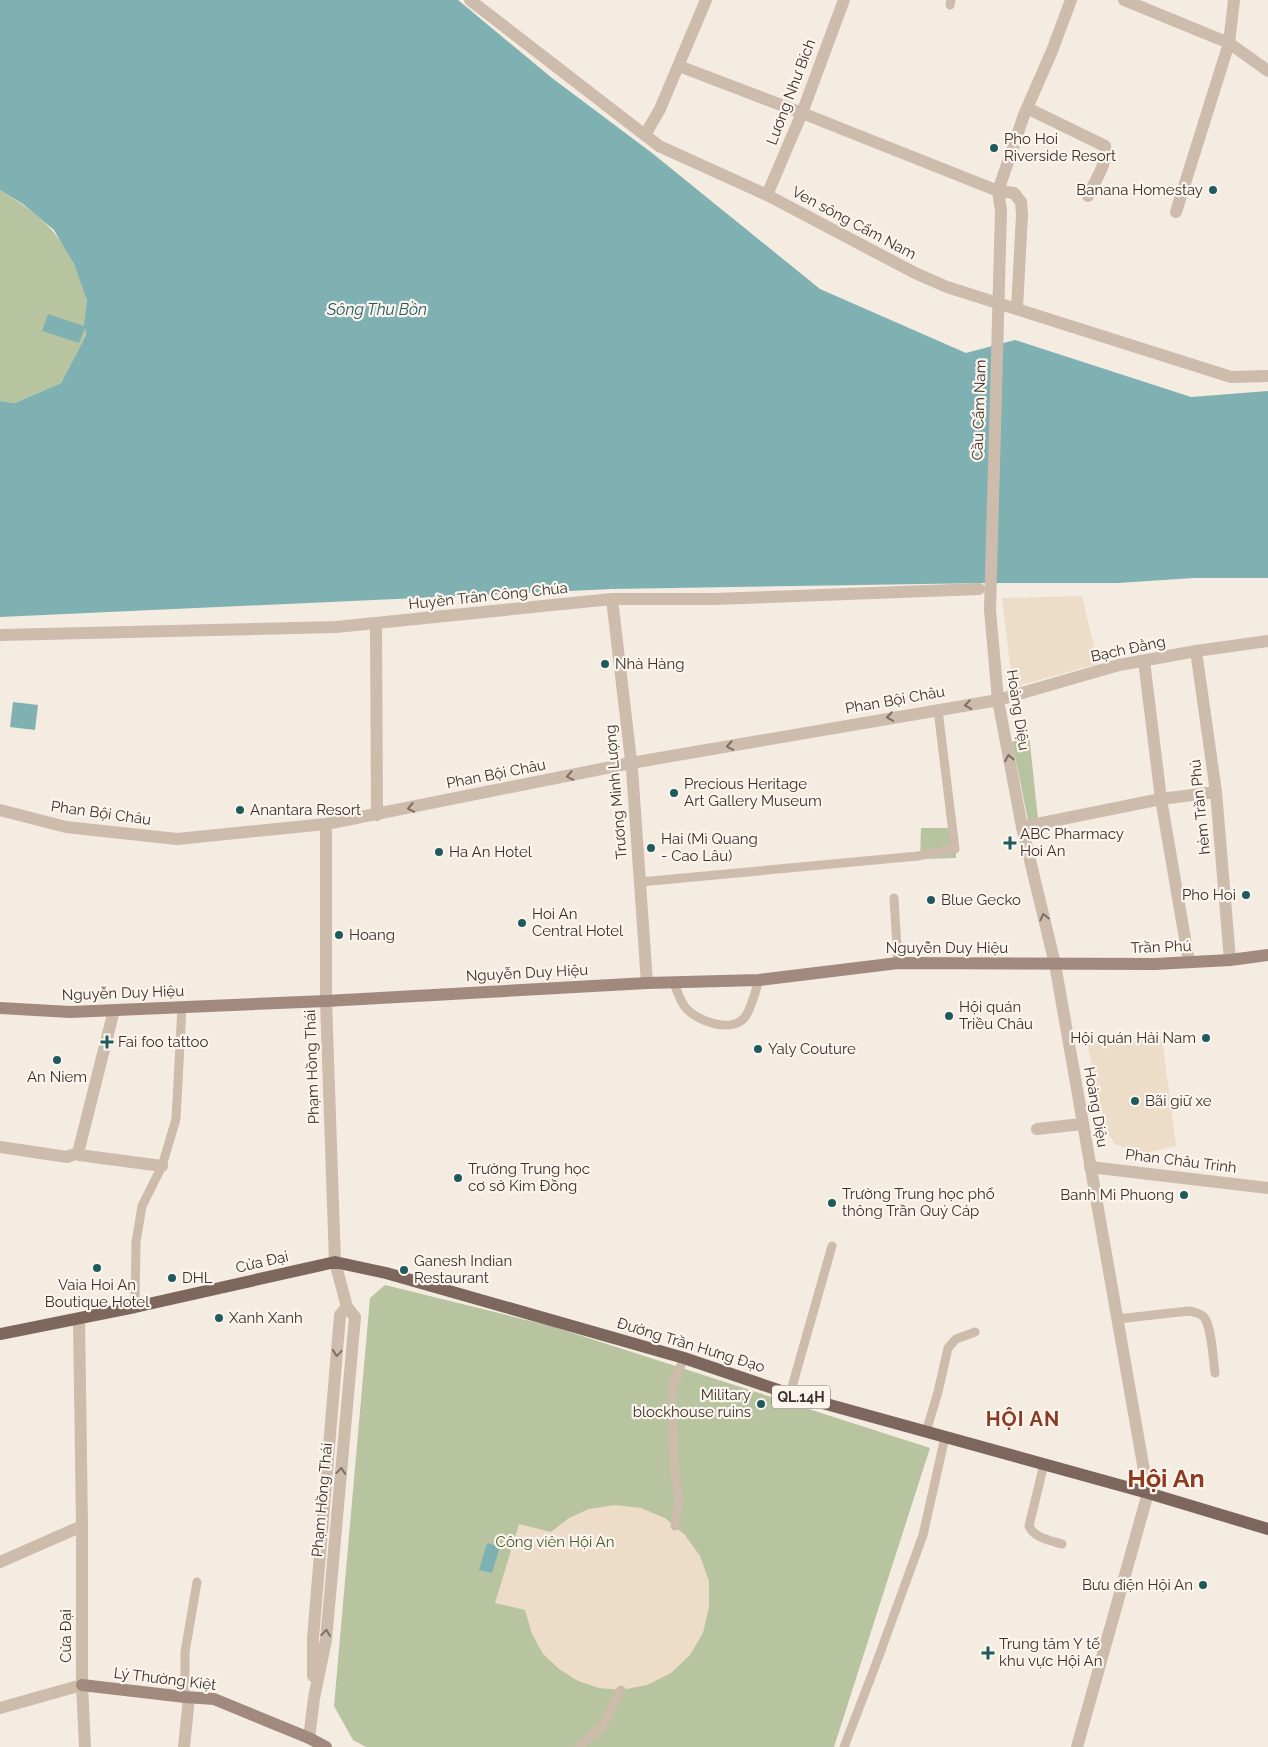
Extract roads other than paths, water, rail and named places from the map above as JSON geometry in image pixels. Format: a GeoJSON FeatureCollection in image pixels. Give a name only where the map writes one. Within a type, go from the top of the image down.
{"type":"FeatureCollection","features":[{"type":"Feature","properties":{"kind":"main road","name":"Trần Phú"},"geometry":{"type":"LineString","coordinates":[[1055,964],[1155,964],[1230,960],[1268,955]]}},
{"type":"Feature","properties":{"kind":"main road","name":"Nguyễn Duy Hiệu"},"geometry":{"type":"LineString","coordinates":[[0,1008],[70,1012],[326,1001],[647,983],[759,980],[898,963],[1055,964]]}},
{"type":"Feature","properties":{"kind":"main road","name":"Cửa Đại"},"geometry":{"type":"LineString","coordinates":[[0,1334],[135,1307],[334,1262]]}},
{"type":"Feature","properties":{"kind":"main road","name":"Đường Trần Hưng Đạo"},"geometry":{"type":"LineString","coordinates":[[334,1262],[396,1276],[684,1358],[790,1394],[1148,1493],[1268,1529]]}},
{"type":"Feature","properties":{"kind":"main road","name":"Lý Thường Kiệt"},"geometry":{"type":"LineString","coordinates":[[82,1686],[214,1699],[309,1738],[326,1747]]}},
{"type":"Feature","properties":{"kind":"street","name":"Ven sông Cẩm Nam"},"geometry":{"type":"LineString","coordinates":[[470,0],[659,146],[768,195],[915,273],[947,287],[1231,377],[1268,376]]}},
{"type":"Feature","properties":{"kind":"street"},"geometry":{"type":"LineString","coordinates":[[645,135],[660,109],[706,0]]}},
{"type":"Feature","properties":{"kind":"street","name":"Lương Như Bích"},"geometry":{"type":"LineString","coordinates":[[768,195],[802,113],[844,0]]}},
{"type":"Feature","properties":{"kind":"street"},"geometry":{"type":"LineString","coordinates":[[998,191],[1027,108],[1072,0]]}},
{"type":"Feature","properties":{"kind":"street"},"geometry":{"type":"LineString","coordinates":[[1124,0],[1229,42],[1268,71]]}},
{"type":"Feature","properties":{"kind":"street"},"geometry":{"type":"LineString","coordinates":[[1176,212],[1229,42],[1234,0]]}},
{"type":"Feature","properties":{"kind":"street"},"geometry":{"type":"LineString","coordinates":[[679,66],[998,191],[1014,193],[1021,202],[1022,215],[1017,309]]}},
{"type":"Feature","properties":{"kind":"street"},"geometry":{"type":"LineString","coordinates":[[1027,108],[1105,146],[1105,160],[1088,196]]}},
{"type":"Feature","properties":{"kind":"street","name":"Cầu Cẩm Nam"},"geometry":{"type":"LineString","coordinates":[[990,610],[1001,211],[998,191]]}},
{"type":"Feature","properties":{"kind":"street","name":"Huyền Trân Công Chúa"},"geometry":{"type":"LineString","coordinates":[[0,635],[336,627],[612,599],[724,598],[979,588]]}},
{"type":"Feature","properties":{"kind":"street","name":"Trương Minh Lượng"},"geometry":{"type":"LineString","coordinates":[[612,599],[631,763],[647,983]]}},
{"type":"Feature","properties":{"kind":"street","name":"Hoàng Diệu"},"geometry":{"type":"LineString","coordinates":[[990,610],[998,700],[1022,827],[1055,964],[1148,1493]]}},
{"type":"Feature","properties":{"kind":"street"},"geometry":{"type":"LineString","coordinates":[[376,624],[377,815]]}},
{"type":"Feature","properties":{"kind":"street","name":"Bạch Đằng"},"geometry":{"type":"LineString","coordinates":[[998,700],[1119,666],[1196,651],[1268,641]]}},
{"type":"Feature","properties":{"kind":"street","name":"hẻm Trần Phú"},"geometry":{"type":"LineString","coordinates":[[1196,651],[1216,792],[1230,960]]}},
{"type":"Feature","properties":{"kind":"street"},"geometry":{"type":"LineString","coordinates":[[1144,661],[1161,799],[1189,962]]}},
{"type":"Feature","properties":{"kind":"street","name":"Phan Bội Châu"},"geometry":{"type":"LineString","coordinates":[[0,810],[66,828],[177,839],[326,824],[631,763],[998,700]]}},
{"type":"Feature","properties":{"kind":"street"},"geometry":{"type":"LineString","coordinates":[[1022,827],[1161,799],[1216,792]]}},
{"type":"Feature","properties":{"kind":"street","name":"Phạm Hồng Thái"},"geometry":{"type":"LineString","coordinates":[[309,1738],[314,1698],[326,1640],[355,1317],[347,1307],[334,1262],[326,1001],[326,824]]}},
{"type":"Feature","properties":{"kind":"street"},"geometry":{"type":"LineString","coordinates":[[78,1153],[114,1010]]}},
{"type":"Feature","properties":{"kind":"street"},"geometry":{"type":"LineString","coordinates":[[1036,1129],[1082,1124]]}},
{"type":"Feature","properties":{"kind":"street"},"geometry":{"type":"LineString","coordinates":[[0,1147],[67,1157],[78,1153],[80,1155],[162,1166]]}},
{"type":"Feature","properties":{"kind":"street","name":"Phan Châu Trinh"},"geometry":{"type":"LineString","coordinates":[[1090,1167],[1268,1188]]}},
{"type":"Feature","properties":{"kind":"street","name":"Phạm Hồng Thái"},"geometry":{"type":"LineString","coordinates":[[314,1698],[313,1638],[324,1503],[340,1315],[347,1307]]}},
{"type":"Feature","properties":{"kind":"street","name":"Cửa Đại"},"geometry":{"type":"LineString","coordinates":[[79,1319],[82,1686],[85,1747]]}},
{"type":"Feature","properties":{"kind":"street"},"geometry":{"type":"LineString","coordinates":[[1077,1747],[1148,1493]]}},
{"type":"Feature","properties":{"kind":"street"},"geometry":{"type":"LineString","coordinates":[[324,1503],[339,1505]]}},
{"type":"Feature","properties":{"kind":"street"},"geometry":{"type":"LineString","coordinates":[[0,1562],[82,1526]]}},
{"type":"Feature","properties":{"kind":"street"},"geometry":{"type":"LineString","coordinates":[[0,1708],[82,1686]]}},
{"type":"Feature","properties":{"kind":"street"},"geometry":{"type":"LineString","coordinates":[[184,1747],[187,1697]]}},
{"type":"Feature","properties":{"kind":"lane"},"geometry":{"type":"LineString","coordinates":[[640,882],[909,857],[955,849],[938,710]]}},
{"type":"Feature","properties":{"kind":"lane"},"geometry":{"type":"LineString","coordinates":[[894,898],[898,963]]}},
{"type":"Feature","properties":{"kind":"lane"},"geometry":{"type":"LineString","coordinates":[[673,982],[685,1007],[702,1021],[733,1024],[744,1018],[759,980]]}},
{"type":"Feature","properties":{"kind":"lane"},"geometry":{"type":"LineString","coordinates":[[135,1307],[136,1242],[140,1215],[142,1206],[162,1166],[176,1119],[182,1007]]}},
{"type":"Feature","properties":{"kind":"lane"},"geometry":{"type":"LineString","coordinates":[[790,1394],[832,1246]]}},
{"type":"Feature","properties":{"kind":"lane"},"geometry":{"type":"LineString","coordinates":[[1117,1319],[1189,1311],[1198,1313],[1207,1324],[1215,1373]]}},
{"type":"Feature","properties":{"kind":"lane"},"geometry":{"type":"LineString","coordinates":[[926,1432],[948,1348],[956,1339],[975,1332]]}},
{"type":"Feature","properties":{"kind":"lane"},"geometry":{"type":"LineString","coordinates":[[675,1526],[679,1500],[674,1465],[672,1387],[684,1358]]}},
{"type":"Feature","properties":{"kind":"lane"},"geometry":{"type":"LineString","coordinates":[[844,1747],[923,1534],[945,1437]]}},
{"type":"Feature","properties":{"kind":"lane"},"geometry":{"type":"LineString","coordinates":[[1044,1464],[1029,1526],[1036,1535],[1062,1544]]}},
{"type":"Feature","properties":{"kind":"lane"},"geometry":{"type":"LineString","coordinates":[[187,1697],[185,1652],[197,1582]]}},
{"type":"Feature","properties":{"kind":"lane"},"geometry":{"type":"LineString","coordinates":[[579,1747],[602,1727],[621,1690]]}},
{"type":"Feature","properties":{"kind":"water","name":"Sông Thu Bồn"},"geometry":{"type":"Polygon","coordinates":[[[0,0],[458,0],[552,78],[652,153],[820,289],[966,353],[1015,340],[1191,397],[1268,391],[1268,578],[1193,578],[1118,583],[986,583],[612,589],[0,617],[0,401],[15,403],[61,383],[86,335],[85,328],[79,343],[42,331],[48,314],[84,326],[87,300],[74,264],[54,230],[23,204],[0,190],[0,0]]]}},
{"type":"Feature","properties":{"kind":"water"},"geometry":{"type":"Polygon","coordinates":[[[13,702],[38,705],[35,730],[10,727],[13,702]]]}},
{"type":"Feature","properties":{"kind":"water"},"geometry":{"type":"Polygon","coordinates":[[[487,1543],[500,1547],[492,1573],[479,1570],[487,1543]]]}},
{"type":"Feature","properties":{"kind":"place","name":"Pho Hoi Riverside Resort"},"geometry":{"type":"Point","coordinates":[994,148]}},
{"type":"Feature","properties":{"kind":"place","name":"Banana Homestay"},"geometry":{"type":"Point","coordinates":[1213,190]}},
{"type":"Feature","properties":{"kind":"place","name":"Nhà Hàng"},"geometry":{"type":"Point","coordinates":[605,664]}},
{"type":"Feature","properties":{"kind":"place","name":"Precious Heritage Art Gallery Museum"},"geometry":{"type":"Point","coordinates":[674,793]}},
{"type":"Feature","properties":{"kind":"place","name":"Anantara Resort"},"geometry":{"type":"Point","coordinates":[240,810]}},
{"type":"Feature","properties":{"kind":"place","name":"ABC Pharmacy Hoi An"},"geometry":{"type":"Point","coordinates":[1010,843]}},
{"type":"Feature","properties":{"kind":"place","name":"Hai (Mì Quang - Cao Lâu)"},"geometry":{"type":"Point","coordinates":[651,848]}},
{"type":"Feature","properties":{"kind":"place","name":"Ha An Hotel"},"geometry":{"type":"Point","coordinates":[439,852]}},
{"type":"Feature","properties":{"kind":"place","name":"Pho Hoi"},"geometry":{"type":"Point","coordinates":[1246,895]}},
{"type":"Feature","properties":{"kind":"place","name":"Blue Gecko"},"geometry":{"type":"Point","coordinates":[931,900]}},
{"type":"Feature","properties":{"kind":"place","name":"Hoi An Central Hotel"},"geometry":{"type":"Point","coordinates":[522,923]}},
{"type":"Feature","properties":{"kind":"place","name":"Hoang"},"geometry":{"type":"Point","coordinates":[339,935]}},
{"type":"Feature","properties":{"kind":"place","name":"Hội quán Triều Châu"},"geometry":{"type":"Point","coordinates":[949,1016]}},
{"type":"Feature","properties":{"kind":"place","name":"Hội quán Hải Nam"},"geometry":{"type":"Point","coordinates":[1206,1038]}},
{"type":"Feature","properties":{"kind":"place","name":"Fai foo tattoo"},"geometry":{"type":"Point","coordinates":[107,1042]}},
{"type":"Feature","properties":{"kind":"place","name":"Yaly Couture"},"geometry":{"type":"Point","coordinates":[758,1049]}},
{"type":"Feature","properties":{"kind":"place","name":"An Niem"},"geometry":{"type":"Point","coordinates":[57,1060]}},
{"type":"Feature","properties":{"kind":"place","name":"Bãi giữ xe"},"geometry":{"type":"Point","coordinates":[1135,1101]}},
{"type":"Feature","properties":{"kind":"place","name":"Trường Trung học cơ sở Kim Đồng"},"geometry":{"type":"Point","coordinates":[458,1178]}},
{"type":"Feature","properties":{"kind":"place","name":"Banh Mi Phuong"},"geometry":{"type":"Point","coordinates":[1184,1195]}},
{"type":"Feature","properties":{"kind":"place","name":"Trường Trung học phổ thông Trần Quý Cáp"},"geometry":{"type":"Point","coordinates":[832,1203]}},
{"type":"Feature","properties":{"kind":"place","name":"Vaia Hoi An Boutique Hotel"},"geometry":{"type":"Point","coordinates":[97,1268]}},
{"type":"Feature","properties":{"kind":"place","name":"Ganesh Indian Restaurant"},"geometry":{"type":"Point","coordinates":[404,1270]}},
{"type":"Feature","properties":{"kind":"place","name":"DHL"},"geometry":{"type":"Point","coordinates":[172,1278]}},
{"type":"Feature","properties":{"kind":"place","name":"Xanh Xanh"},"geometry":{"type":"Point","coordinates":[219,1318]}},
{"type":"Feature","properties":{"kind":"place","name":"Military blockhouse ruins"},"geometry":{"type":"Point","coordinates":[761,1404]}},
{"type":"Feature","properties":{"kind":"place","name":"Bưu điện Hội An"},"geometry":{"type":"Point","coordinates":[1203,1585]}},
{"type":"Feature","properties":{"kind":"place","name":"Trung tâm Y tế khu vực Hội An"},"geometry":{"type":"Point","coordinates":[988,1653]}},
{"type":"Feature","properties":{"kind":"district","name":"HỘI AN"},"geometry":{"type":"Point","coordinates":[1023,1419]}},
{"type":"Feature","properties":{"kind":"district","name":"Hội An"},"geometry":{"type":"Point","coordinates":[1166,1478]}},
{"type":"Feature","properties":{"kind":"park label","name":"Công viên Hội An"},"geometry":{"type":"Point","coordinates":[555,1542]}}]}
